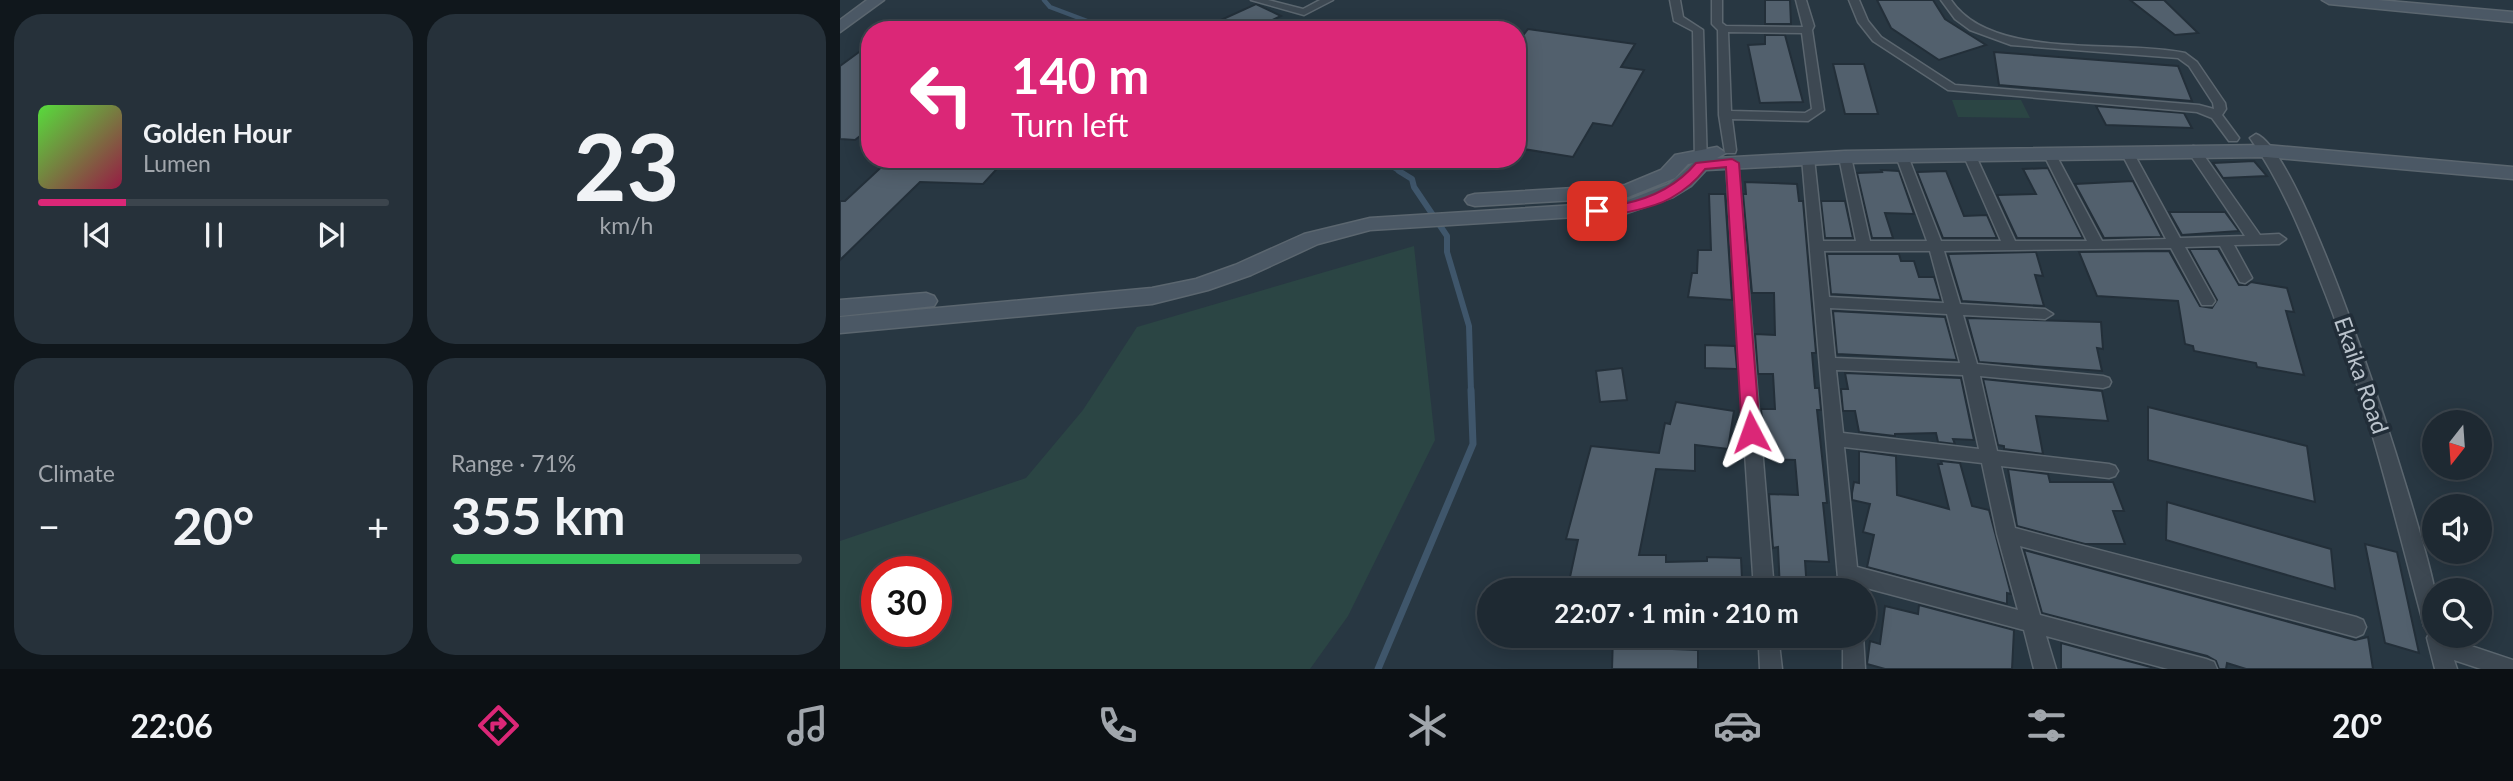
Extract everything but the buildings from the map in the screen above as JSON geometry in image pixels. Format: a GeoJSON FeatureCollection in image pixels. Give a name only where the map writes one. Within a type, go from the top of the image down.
{"type":"FeatureCollection","features":[{"type":"Feature","properties":{"kind":"street"},"geometry":{"type":"LineString","coordinates":[[840,16],[862,0]]}},
{"type":"Feature","properties":{"kind":"street"},"geometry":{"type":"LineString","coordinates":[[840,27],[877,0]]}},
{"type":"Feature","properties":{"kind":"street"},"geometry":{"type":"LineString","coordinates":[[1256,0],[1304,12],[1328,0]]}},
{"type":"Feature","properties":{"kind":"street"},"geometry":{"type":"LineString","coordinates":[[840,308],[1148,282],[1213,268],[1325,222],[1454,209],[1571,213],[1624,208],[1663,197],[1689,180],[1700,160],[1698,30],[1678,19],[1675,0]]}},
{"type":"Feature","properties":{"kind":"street"},"geometry":{"type":"LineString","coordinates":[[1717,0],[1717,24],[1723,29],[1807,30]]}},
{"type":"Feature","properties":{"kind":"street"},"geometry":{"type":"LineString","coordinates":[[1726,115],[1808,117],[1818,110],[1807,30],[1809,26],[1801,0]]}},
{"type":"Feature","properties":{"kind":"street"},"geometry":{"type":"LineString","coordinates":[[1854,0],[1863,22],[1877,39],[1952,88],[2199,109],[2216,115],[2233,138]]}},
{"type":"Feature","properties":{"kind":"street"},"geometry":{"type":"LineString","coordinates":[[1946,0],[1961,22],[2011,42],[2181,55],[2193,64],[2219,103],[2220,109],[2216,115]]}},
{"type":"Feature","properties":{"kind":"street"},"geometry":{"type":"LineString","coordinates":[[2329,0],[2413,4],[2513,17]]}},
{"type":"Feature","properties":{"kind":"street"},"geometry":{"type":"LineString","coordinates":[[1723,29],[1726,115],[1763,578]]}},
{"type":"Feature","properties":{"kind":"street"},"geometry":{"type":"LineString","coordinates":[[1700,160],[1837,145],[2233,138],[2261,144],[2513,173]]}},
{"type":"Feature","properties":{"kind":"street"},"geometry":{"type":"LineString","coordinates":[[1731,156],[1808,159],[2127,152],[2261,144],[2513,164]]}},
{"type":"Feature","properties":{"kind":"street","name":"Ekaika Road"},"geometry":{"type":"LineString","coordinates":[[2261,144],[2308,233],[2352,340],[2379,420],[2422,579]]}},
{"type":"Feature","properties":{"kind":"street"},"geometry":{"type":"LineString","coordinates":[[2193,150],[2255,239]]}},
{"type":"Feature","properties":{"kind":"street"},"geometry":{"type":"LineString","coordinates":[[2127,152],[2179,244],[2207,301]]}},
{"type":"Feature","properties":{"kind":"street"},"geometry":{"type":"LineString","coordinates":[[2049,153],[2097,246]]}},
{"type":"Feature","properties":{"kind":"street"},"geometry":{"type":"LineString","coordinates":[[1969,155],[2010,246]]}},
{"type":"Feature","properties":{"kind":"street"},"geometry":{"type":"LineString","coordinates":[[1902,156],[1936,246],[1970,369],[2007,534],[2045,669]]}},
{"type":"Feature","properties":{"kind":"street"},"geometry":{"type":"LineString","coordinates":[[1845,157],[1864,246]]}},
{"type":"Feature","properties":{"kind":"street"},"geometry":{"type":"LineString","coordinates":[[1808,159],[1849,578]]}},
{"type":"Feature","properties":{"kind":"street"},"geometry":{"type":"LineString","coordinates":[[840,325],[1152,296],[1200,285],[1243,270],[1311,239],[1404,213]]}},
{"type":"Feature","properties":{"kind":"street"},"geometry":{"type":"LineString","coordinates":[[1816,246],[2097,246],[2279,239]]}},
{"type":"Feature","properties":{"kind":"street"},"geometry":{"type":"LineString","coordinates":[[2224,241],[2245,278]]}},
{"type":"Feature","properties":{"kind":"street"},"geometry":{"type":"LineString","coordinates":[[1821,302],[2045,314]]}},
{"type":"Feature","properties":{"kind":"street"},"geometry":{"type":"LineString","coordinates":[[1828,364],[1970,369],[2103,382]]}},
{"type":"Feature","properties":{"kind":"street"},"geometry":{"type":"LineString","coordinates":[[1835,439],[2109,471]]}},
{"type":"Feature","properties":{"kind":"street"},"geometry":{"type":"LineString","coordinates":[[2007,534],[2356,627]]}},
{"type":"Feature","properties":{"kind":"street"},"geometry":{"type":"LineString","coordinates":[[1876,588],[2033,624],[2206,669]]}},
{"type":"Feature","properties":{"kind":"street"},"geometry":{"type":"LineString","coordinates":[[1769,648],[1771,669]]}},
{"type":"Feature","properties":{"kind":"street"},"geometry":{"type":"LineString","coordinates":[[1853,648],[1854,669]]}},
{"type":"Feature","properties":{"kind":"street","name":"Ekaika Road"},"geometry":{"type":"LineString","coordinates":[[2440,648],[2446,669]]}},
{"type":"Feature","properties":{"kind":"street"},"geometry":{"type":"LineString","coordinates":[[2465,648],[2511,669]]}},
{"type":"Feature","properties":{"kind":"green space"},"geometry":{"type":"Polygon","coordinates":[[[1952,100],[2021,100],[2030,118],[1958,117],[1952,100]]]}},
{"type":"Feature","properties":{"kind":"green space"},"geometry":{"type":"Polygon","coordinates":[[[1414,246],[1435,440],[1348,616],[1310,669],[840,669],[840,541],[1026,478],[1083,410],[1137,327],[1414,246]]]}},
{"type":"Feature","properties":{"kind":"waterway"},"geometry":{"type":"LineString","coordinates":[[1044,0],[1050,7],[1087,21]]}},
{"type":"Feature","properties":{"kind":"waterway"},"geometry":{"type":"LineString","coordinates":[[1394,168],[1402,173]]}},
{"type":"Feature","properties":{"kind":"waterway"},"geometry":{"type":"LineString","coordinates":[[1399,171],[1412,179],[1414,187],[1447,236],[1447,252],[1469,326],[1471,391]]}},
{"type":"Feature","properties":{"kind":"waterway"},"geometry":{"type":"LineString","coordinates":[[1378,669],[1473,444],[1471,390]]}},
{"type":"Feature","properties":{"kind":"route"},"geometry":{"type":"LineString","coordinates":[[1597,211],[1624,208],[1663,197],[1689,180],[1701,166],[1732,163],[1751,432]]}}]}
